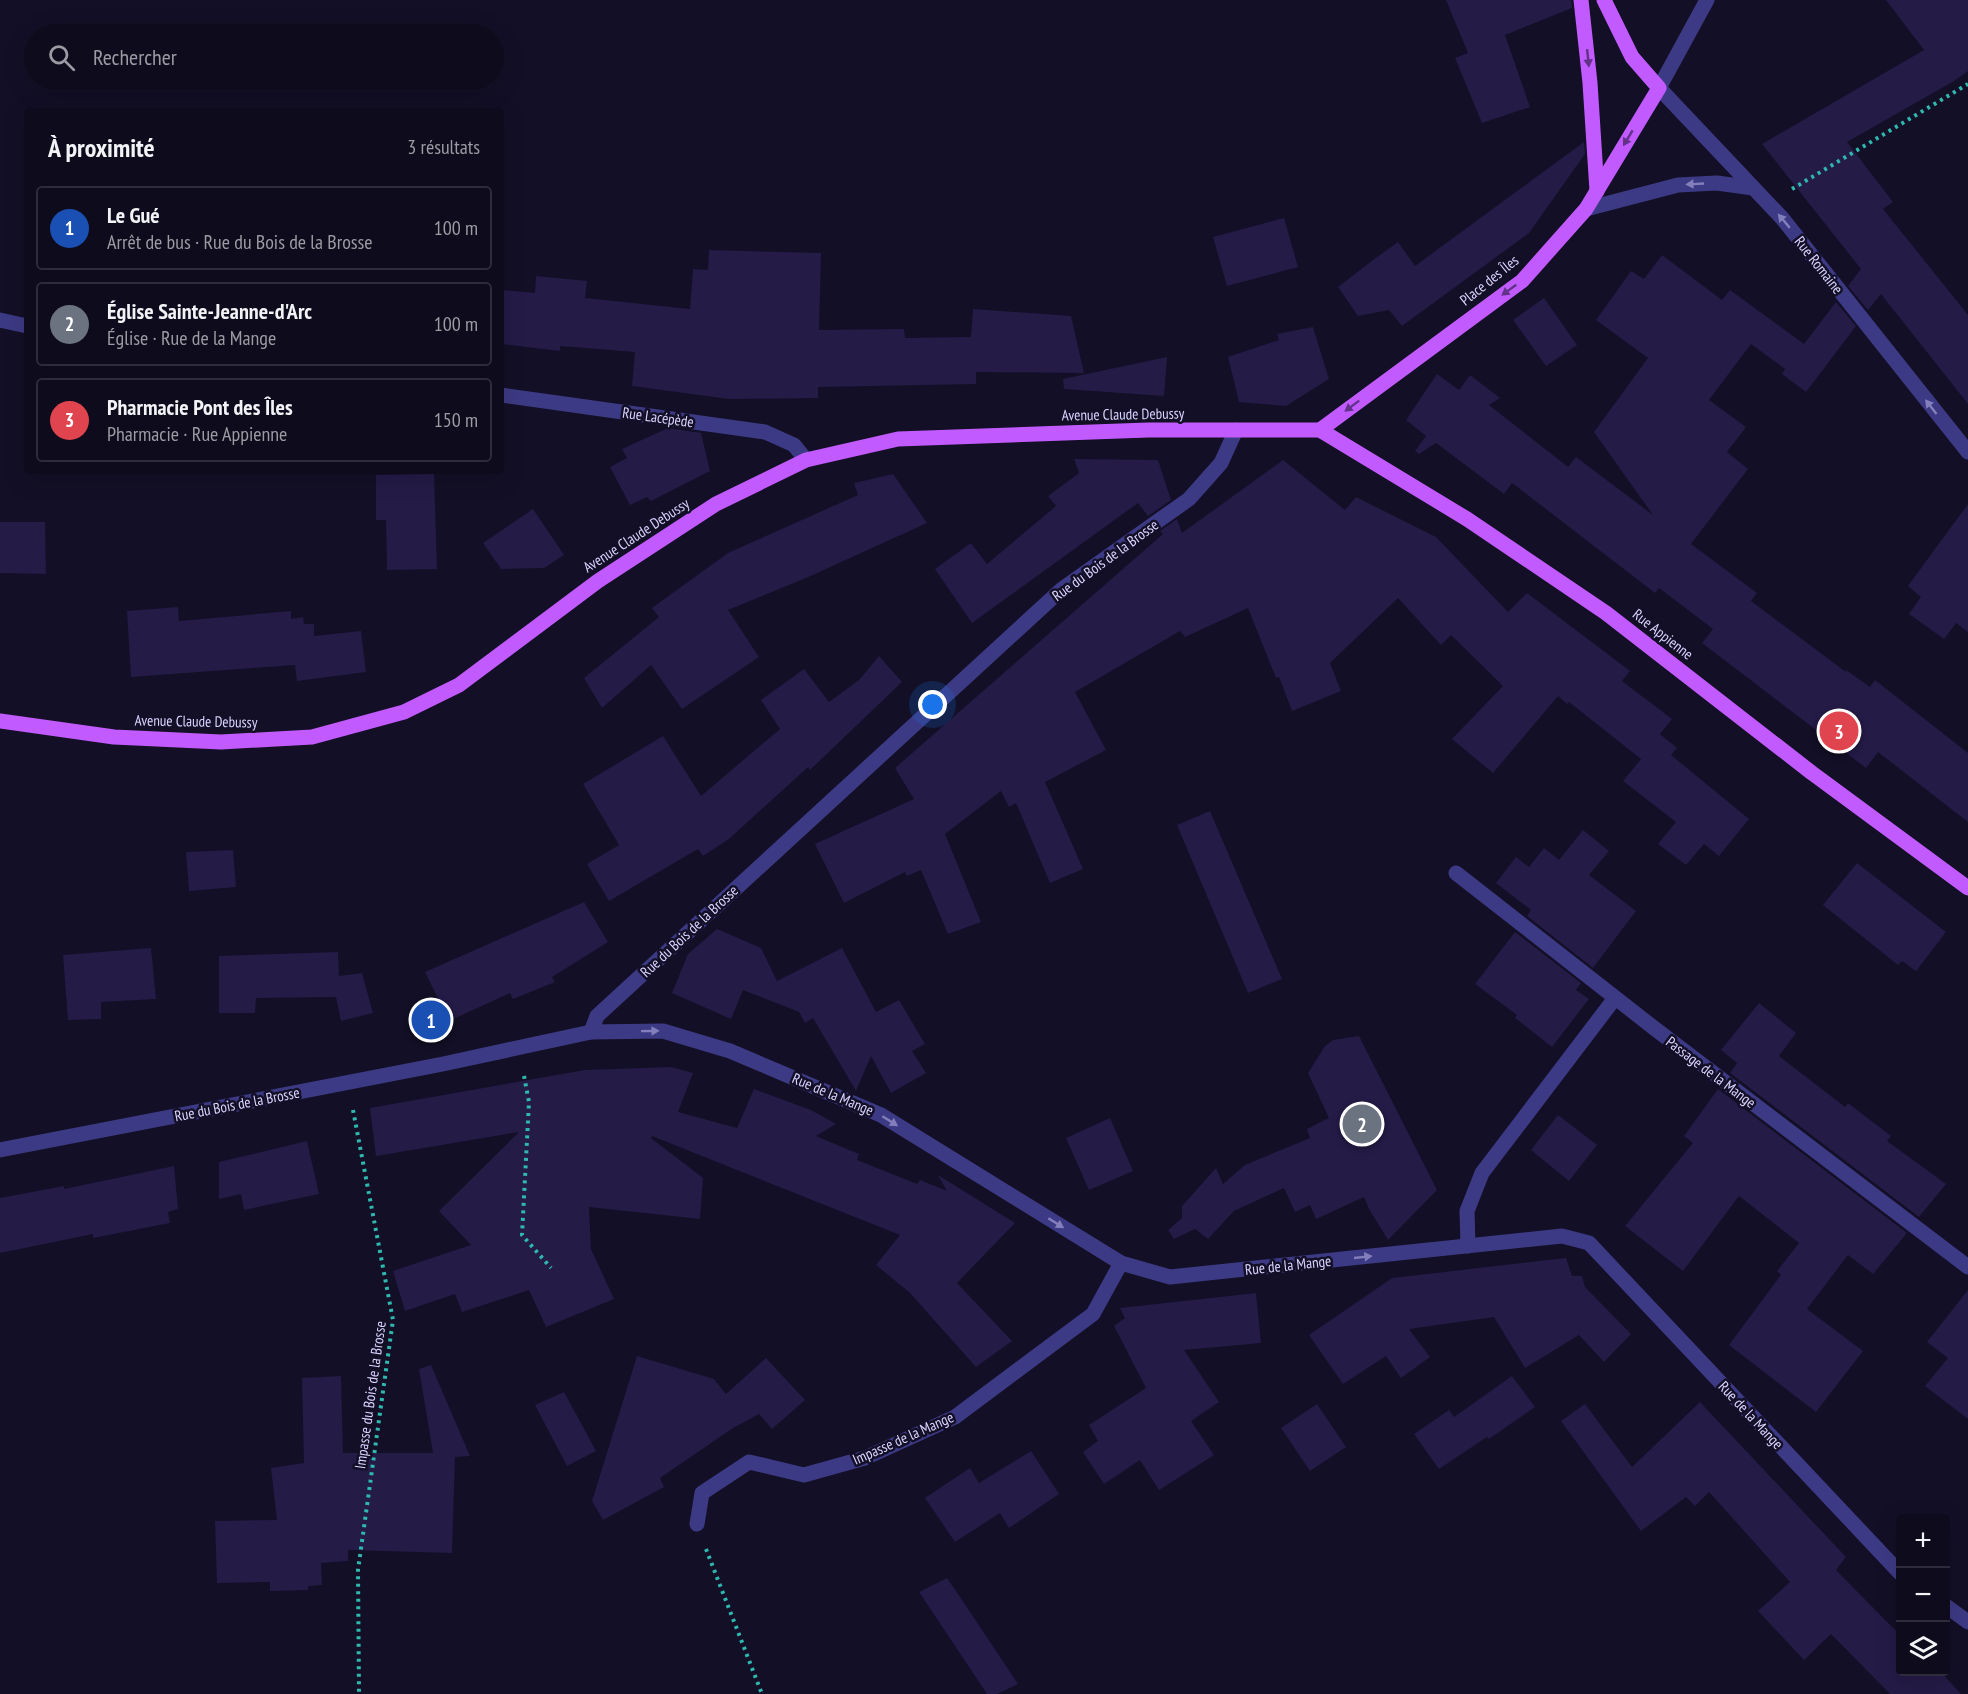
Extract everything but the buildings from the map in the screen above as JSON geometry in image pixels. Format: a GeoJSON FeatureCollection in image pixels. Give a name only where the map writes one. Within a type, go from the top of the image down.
{"type":"FeatureCollection","features":[{"type":"Feature","properties":{"kind":"main road"},"geometry":{"type":"LineString","coordinates":[[1581,0],[1591,91],[1597,191]]}},
{"type":"Feature","properties":{"kind":"main road"},"geometry":{"type":"LineString","coordinates":[[1604,0],[1632,57],[1659,88]]}},
{"type":"Feature","properties":{"kind":"main road","name":"Place des Îles"},"geometry":{"type":"LineString","coordinates":[[1320,430],[1522,281],[1586,209],[1659,88]]}},
{"type":"Feature","properties":{"kind":"main road","name":"Avenue Claude Debussy"},"geometry":{"type":"LineString","coordinates":[[0,721],[114,737],[221,742],[312,737],[404,712],[459,685],[598,581],[716,504],[806,460],[898,439],[1148,430],[1320,430]]}},
{"type":"Feature","properties":{"kind":"main road","name":"Rue Appienne"},"geometry":{"type":"LineString","coordinates":[[1320,430],[1467,519],[1606,613],[1812,773],[1968,888]]}},
{"type":"Feature","properties":{"kind":"street"},"geometry":{"type":"LineString","coordinates":[[1659,88],[1707,0]]}},
{"type":"Feature","properties":{"kind":"street","name":"Rue Romaine"},"geometry":{"type":"LineString","coordinates":[[1659,88],[1782,218],[1968,452]]}},
{"type":"Feature","properties":{"kind":"street"},"geometry":{"type":"LineString","coordinates":[[1586,209],[1678,185],[1717,183],[1753,188]]}},
{"type":"Feature","properties":{"kind":"street"},"geometry":{"type":"LineString","coordinates":[[0,320],[24,325]]}},
{"type":"Feature","properties":{"kind":"street","name":"Rue Lacépède"},"geometry":{"type":"LineString","coordinates":[[504,395],[765,432],[794,445],[806,460]]}},
{"type":"Feature","properties":{"kind":"street","name":"Rue du Bois de la Brosse"},"geometry":{"type":"LineString","coordinates":[[0,1150],[520,1049],[591,1032],[597,1016],[1062,589],[1189,499],[1221,463],[1236,430]]}},
{"type":"Feature","properties":{"kind":"street","name":"Passage de la Mange"},"geometry":{"type":"LineString","coordinates":[[1456,873],[1615,998],[1968,1268]]}},
{"type":"Feature","properties":{"kind":"street"},"geometry":{"type":"LineString","coordinates":[[1468,1246],[1467,1211],[1482,1173],[1615,998]]}},
{"type":"Feature","properties":{"kind":"street","name":"Rue de la Mange"},"geometry":{"type":"LineString","coordinates":[[591,1032],[663,1031],[730,1051],[881,1115],[1121,1263],[1170,1278],[1562,1236],[1589,1243],[1896,1569]]}},
{"type":"Feature","properties":{"kind":"street","name":"Impasse de la Mange"},"geometry":{"type":"LineString","coordinates":[[697,1524],[702,1493],[749,1462],[804,1475],[865,1458],[955,1417],[1093,1314],[1121,1263]]}},
{"type":"Feature","properties":{"kind":"street"},"geometry":{"type":"LineString","coordinates":[[1950,1609],[1968,1622]]}},
{"type":"Feature","properties":{"kind":"path"},"geometry":{"type":"LineString","coordinates":[[1768,203],[1968,84]]}},
{"type":"Feature","properties":{"kind":"path"},"geometry":{"type":"LineString","coordinates":[[520,1049],[529,1102],[522,1235],[551,1268]]}},
{"type":"Feature","properties":{"kind":"path","name":"Impasse du Bois de la Brosse"},"geometry":{"type":"LineString","coordinates":[[348,1083],[393,1320],[358,1570],[359,1694]]}},
{"type":"Feature","properties":{"kind":"path"},"geometry":{"type":"LineString","coordinates":[[697,1524],[762,1694]]}},
{"type":"Feature","properties":{"kind":"place","name":"Pharmacie Pont des Îles"},"geometry":{"type":"Point","coordinates":[1839,731]}},
{"type":"Feature","properties":{"kind":"place","name":"Le Gué"},"geometry":{"type":"Point","coordinates":[431,1020]}},
{"type":"Feature","properties":{"kind":"place","name":"Église Sainte-Jeanne-d'Arc"},"geometry":{"type":"Point","coordinates":[1362,1124]}}]}
